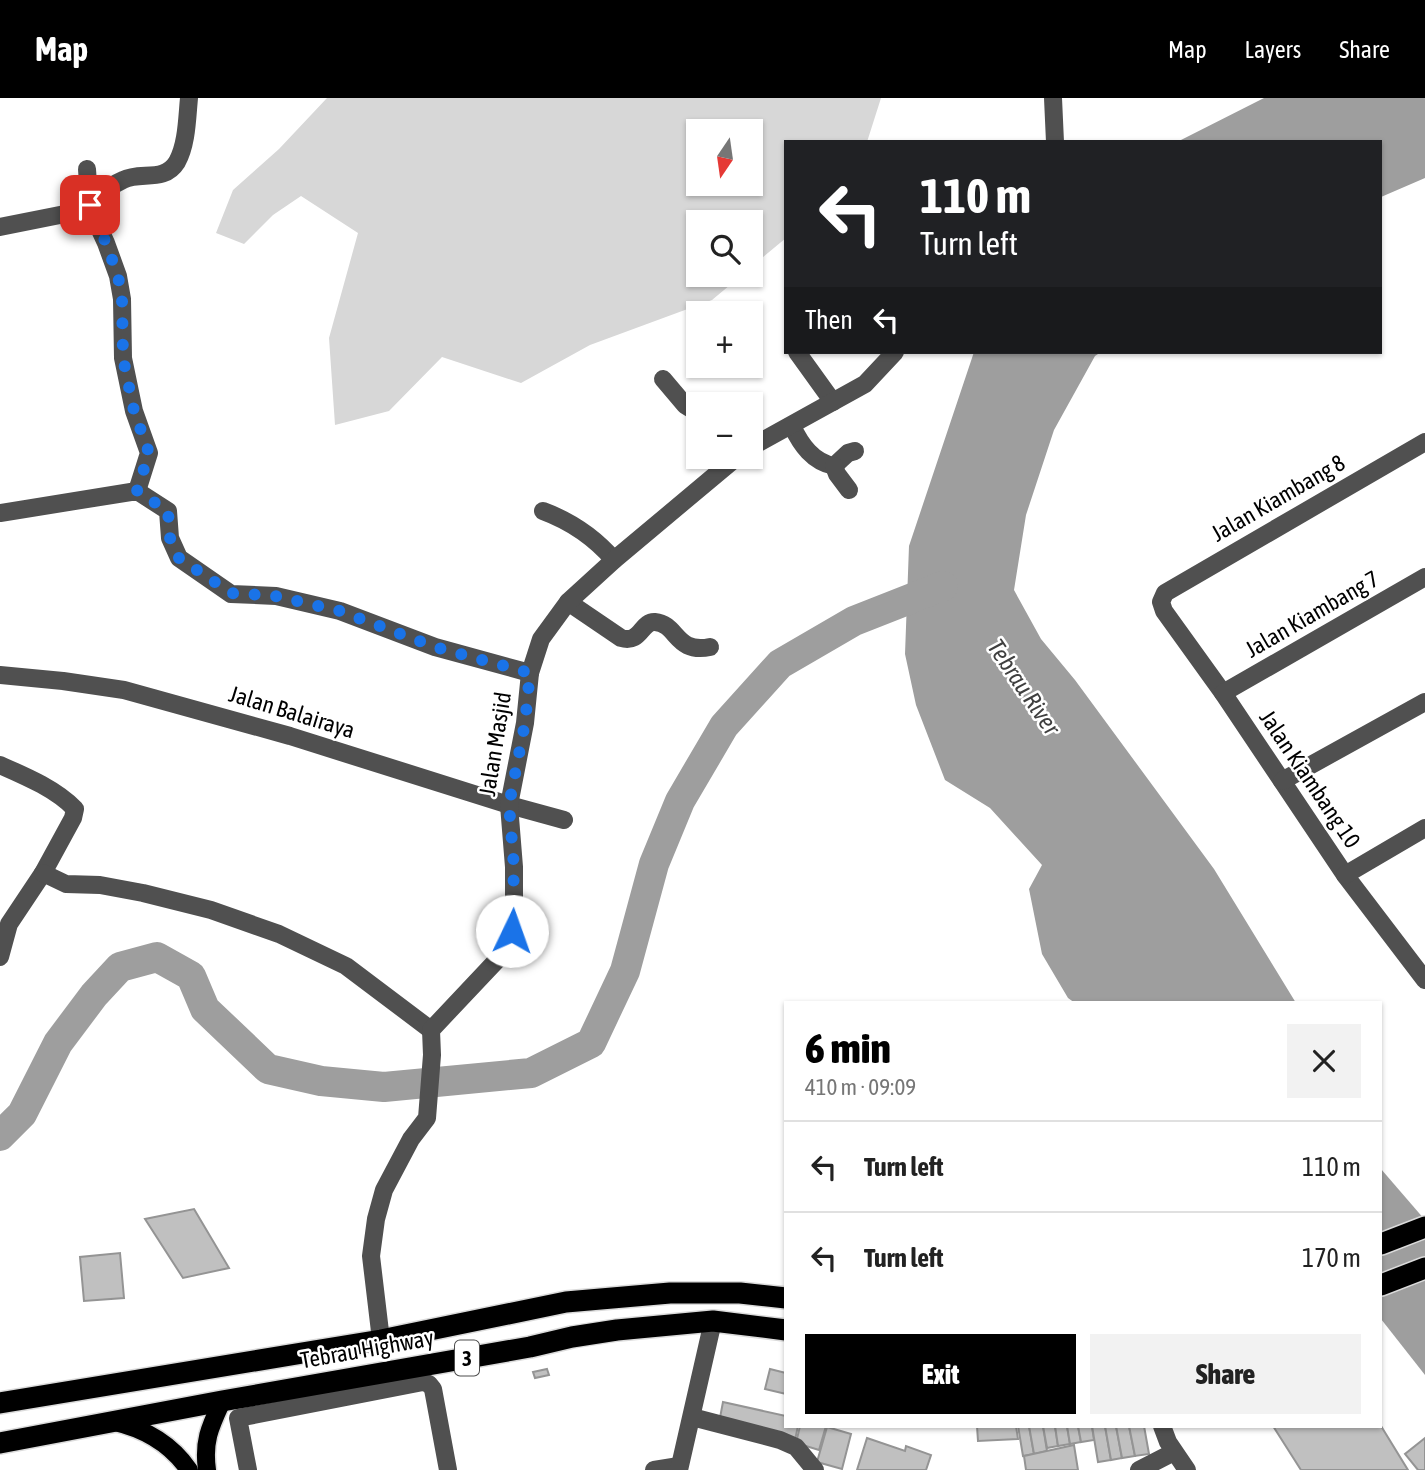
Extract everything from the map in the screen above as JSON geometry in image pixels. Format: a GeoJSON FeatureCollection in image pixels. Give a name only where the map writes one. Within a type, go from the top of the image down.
{"type":"FeatureCollection","features":[{"type":"Feature","properties":{"kind":"highway"},"geometry":{"type":"LineString","coordinates":[[1382,1244],[1425,1227]]}},
{"type":"Feature","properties":{"kind":"highway"},"geometry":{"type":"LineString","coordinates":[[1382,1285],[1425,1268]]}},
{"type":"Feature","properties":{"kind":"highway","name":"Tebrau Highway"},"geometry":{"type":"LineString","coordinates":[[0,1403],[381,1340],[566,1302],[670,1293],[740,1293],[784,1298]]}},
{"type":"Feature","properties":{"kind":"highway","name":"Tebrau Highway"},"geometry":{"type":"LineString","coordinates":[[0,1443],[222,1401],[530,1348],[572,1337],[713,1321],[784,1330]]}},
{"type":"Feature","properties":{"kind":"main road"},"geometry":{"type":"LineString","coordinates":[[207,1470],[204,1450],[207,1435],[222,1401]]}},
{"type":"Feature","properties":{"kind":"main road"},"geometry":{"type":"LineString","coordinates":[[111,1421],[136,1427],[155,1437],[189,1470]]}},
{"type":"Feature","properties":{"kind":"street"},"geometry":{"type":"LineString","coordinates":[[0,227],[90,205],[125,178],[159,175],[170,170],[183,145],[189,98]]}},
{"type":"Feature","properties":{"kind":"street"},"geometry":{"type":"LineString","coordinates":[[1053,98],[1055,140]]}},
{"type":"Feature","properties":{"kind":"street"},"geometry":{"type":"LineString","coordinates":[[87,169],[90,205],[118,276],[122,299],[123,358],[134,411],[149,453],[137,491]]}},
{"type":"Feature","properties":{"kind":"street"},"geometry":{"type":"LineString","coordinates":[[798,354],[834,402]]}},
{"type":"Feature","properties":{"kind":"street"},"geometry":{"type":"LineString","coordinates":[[763,441],[865,384],[893,354]]}},
{"type":"Feature","properties":{"kind":"street"},"geometry":{"type":"LineString","coordinates":[[663,379],[686,406]]}},
{"type":"Feature","properties":{"kind":"street"},"geometry":{"type":"LineString","coordinates":[[792,426],[800,443],[807,450],[822,464],[834,466]]}},
{"type":"Feature","properties":{"kind":"street","name":"Jalan Kiambang 8"},"geometry":{"type":"LineString","coordinates":[[1161,602],[1165,593],[1425,442]]}},
{"type":"Feature","properties":{"kind":"street"},"geometry":{"type":"LineString","coordinates":[[834,466],[848,453],[855,451]]}},
{"type":"Feature","properties":{"kind":"street"},"geometry":{"type":"LineString","coordinates":[[834,466],[849,490]]}},
{"type":"Feature","properties":{"kind":"street","name":"Jalan Masjid"},"geometry":{"type":"LineString","coordinates":[[431,1030],[497,960],[508,943],[514,918],[514,867],[509,805],[525,723],[530,673],[541,639],[568,602],[719,469]]}},
{"type":"Feature","properties":{"kind":"street"},"geometry":{"type":"LineString","coordinates":[[0,513],[137,491],[168,511],[170,538],[179,558],[231,593],[275,596],[340,611],[435,647],[530,673]]}},
{"type":"Feature","properties":{"kind":"street"},"geometry":{"type":"LineString","coordinates":[[543,511],[598,542],[614,560]]}},
{"type":"Feature","properties":{"kind":"street","name":"Jalan Kiambang 7"},"geometry":{"type":"LineString","coordinates":[[1223,693],[1425,577]]}},
{"type":"Feature","properties":{"kind":"street"},"geometry":{"type":"LineString","coordinates":[[568,602],[621,638],[634,638],[650,623],[655,622],[663,625],[687,646],[697,650],[710,647]]}},
{"type":"Feature","properties":{"kind":"street","name":"Jalan Kiambang 10"},"geometry":{"type":"LineString","coordinates":[[1161,602],[1164,611],[1223,693],[1345,875],[1421,969]]}},
{"type":"Feature","properties":{"kind":"street","name":"Jalan Balairaya"},"geometry":{"type":"LineString","coordinates":[[0,675],[124,690],[290,736],[564,820]]}},
{"type":"Feature","properties":{"kind":"street"},"geometry":{"type":"LineString","coordinates":[[1282,780],[1425,702]]}},
{"type":"Feature","properties":{"kind":"street"},"geometry":{"type":"LineString","coordinates":[[0,765],[29,778],[69,803],[75,810],[43,873],[9,924],[0,957]]}},
{"type":"Feature","properties":{"kind":"street"},"geometry":{"type":"LineString","coordinates":[[1345,875],[1425,828]]}},
{"type":"Feature","properties":{"kind":"street"},"geometry":{"type":"LineString","coordinates":[[43,873],[66,884],[100,885],[197,907],[279,934],[346,966],[431,1030],[432,1055],[427,1118],[411,1139],[384,1190],[376,1219],[371,1256],[381,1340]]}},
{"type":"Feature","properties":{"kind":"street"},"geometry":{"type":"LineString","coordinates":[[654,1470],[679,1468],[713,1321]]}},
{"type":"Feature","properties":{"kind":"street"},"geometry":{"type":"LineString","coordinates":[[248,1470],[238,1418],[423,1382],[433,1389],[448,1470]]}},
{"type":"Feature","properties":{"kind":"street"},"geometry":{"type":"LineString","coordinates":[[692,1417],[780,1440],[796,1447],[816,1470]]}},
{"type":"Feature","properties":{"kind":"street"},"geometry":{"type":"LineString","coordinates":[[1163,1428],[1187,1470]]}},
{"type":"Feature","properties":{"kind":"street"},"geometry":{"type":"LineString","coordinates":[[1139,1470],[1174,1451]]}},
{"type":"Feature","properties":{"kind":"shaded area"},"geometry":{"type":"Polygon","coordinates":[[[327,98],[881,98],[868,140],[784,140],[784,240],[763,257],[763,210],[686,210],[686,287],[728,287],[712,300],[686,301],[686,310],[590,345],[521,383],[442,357],[389,411],[335,425],[329,338],[358,233],[301,196],[273,215],[244,244],[216,233],[233,190],[279,149],[327,98]]]}},
{"type":"Feature","properties":{"kind":"water"},"geometry":{"type":"Polygon","coordinates":[[[1264,98],[1425,98],[1425,178],[1382,197],[1382,140],[1181,140],[1264,98]]]}},
{"type":"Feature","properties":{"kind":"water","name":"Tebrau River"},"geometry":{"type":"Polygon","coordinates":[[[973,354],[1098,354],[1054,430],[1026,515],[1014,590],[1041,639],[1075,680],[1214,869],[1295,1001],[1072,1001],[1068,998],[1042,954],[1029,889],[1042,865],[990,808],[945,780],[916,705],[905,654],[909,546],[973,354]]]}},
{"type":"Feature","properties":{"kind":"water"},"geometry":{"type":"Polygon","coordinates":[[[1382,1170],[1425,1220],[1425,1375],[1382,1320],[1382,1170]]]}},
{"type":"Feature","properties":{"kind":"building"},"geometry":{"type":"Polygon","coordinates":[[[194,1209],[229,1268],[183,1278],[145,1219],[194,1209]]]}},
{"type":"Feature","properties":{"kind":"building"},"geometry":{"type":"Polygon","coordinates":[[[120,1253],[124,1298],[84,1301],[80,1257],[120,1253]]]}},
{"type":"Feature","properties":{"kind":"building"},"geometry":{"type":"Polygon","coordinates":[[[547,1369],[549,1375],[535,1378],[533,1372],[547,1369]]]}},
{"type":"Feature","properties":{"kind":"building"},"geometry":{"type":"Polygon","coordinates":[[[770,1369],[784,1372],[784,1394],[765,1389],[770,1369]]]}},
{"type":"Feature","properties":{"kind":"building"},"geometry":{"type":"Polygon","coordinates":[[[723,1402],[784,1416],[784,1428],[798,1428],[795,1440],[719,1423],[723,1402]]]}},
{"type":"Feature","properties":{"kind":"building"},"geometry":{"type":"Polygon","coordinates":[[[800,1428],[825,1428],[819,1450],[796,1443],[800,1428]]]}},
{"type":"Feature","properties":{"kind":"building"},"geometry":{"type":"Polygon","coordinates":[[[827,1428],[851,1434],[842,1469],[817,1462],[827,1428]]]}},
{"type":"Feature","properties":{"kind":"building"},"geometry":{"type":"Polygon","coordinates":[[[977,1428],[1016,1428],[1018,1439],[978,1441],[977,1428]]]}},
{"type":"Feature","properties":{"kind":"building"},"geometry":{"type":"Polygon","coordinates":[[[1018,1428],[1029,1428],[1034,1454],[1023,1456],[1018,1428]]]}},
{"type":"Feature","properties":{"kind":"building"},"geometry":{"type":"Polygon","coordinates":[[[1029,1428],[1043,1428],[1047,1451],[1034,1454],[1029,1428]]]}},
{"type":"Feature","properties":{"kind":"building"},"geometry":{"type":"Polygon","coordinates":[[[1043,1428],[1055,1428],[1058,1446],[1047,1448],[1043,1428]]]}},
{"type":"Feature","properties":{"kind":"building"},"geometry":{"type":"Polygon","coordinates":[[[1055,1428],[1067,1428],[1070,1444],[1058,1446],[1055,1428]]]}},
{"type":"Feature","properties":{"kind":"building"},"geometry":{"type":"Polygon","coordinates":[[[1067,1428],[1078,1428],[1081,1442],[1070,1444],[1067,1428]]]}},
{"type":"Feature","properties":{"kind":"building"},"geometry":{"type":"Polygon","coordinates":[[[1078,1428],[1092,1428],[1094,1440],[1081,1442],[1078,1428]]]}},
{"type":"Feature","properties":{"kind":"building"},"geometry":{"type":"Polygon","coordinates":[[[1092,1428],[1105,1428],[1111,1460],[1098,1462],[1092,1428]]]}},
{"type":"Feature","properties":{"kind":"building"},"geometry":{"type":"Polygon","coordinates":[[[1105,1428],[1116,1428],[1122,1458],[1111,1460],[1105,1428]]]}},
{"type":"Feature","properties":{"kind":"building"},"geometry":{"type":"Polygon","coordinates":[[[1116,1428],[1129,1428],[1135,1456],[1122,1458],[1116,1428]]]}},
{"type":"Feature","properties":{"kind":"building"},"geometry":{"type":"Polygon","coordinates":[[[1129,1428],[1144,1428],[1149,1454],[1135,1456],[1129,1428]]]}},
{"type":"Feature","properties":{"kind":"building"},"geometry":{"type":"Polygon","coordinates":[[[1274,1428],[1382,1428],[1408,1470],[1301,1470],[1274,1428]]]}},
{"type":"Feature","properties":{"kind":"building"},"geometry":{"type":"Polygon","coordinates":[[[867,1438],[905,1451],[906,1446],[931,1455],[926,1470],[857,1470],[867,1438]]]}},
{"type":"Feature","properties":{"kind":"building"},"geometry":{"type":"Polygon","coordinates":[[[1425,1438],[1425,1470],[1418,1470],[1405,1454],[1425,1438]]]}},
{"type":"Feature","properties":{"kind":"building"},"geometry":{"type":"Polygon","coordinates":[[[1074,1445],[1078,1470],[1026,1470],[1024,1456],[1074,1445]]]}},
{"type":"Feature","properties":{"kind":"waterway"},"geometry":{"type":"LineString","coordinates":[[0,1136],[22,1114],[58,1043],[94,995],[120,967],[157,957],[191,976],[205,1009],[268,1069],[321,1081],[384,1087],[531,1073],[591,1043],[625,971],[654,864],[680,801],[724,726],[780,664],[854,621],[943,586]]}},
{"type":"Feature","properties":{"kind":"route"},"geometry":{"type":"LineString","coordinates":[[90,205],[85,210],[95,219],[118,276],[124,322],[123,358],[134,411],[149,453],[137,491],[168,511],[170,538],[179,558],[231,593],[275,596],[340,611],[435,647],[530,673],[525,723],[509,805],[514,867],[512,931]]}}]}
